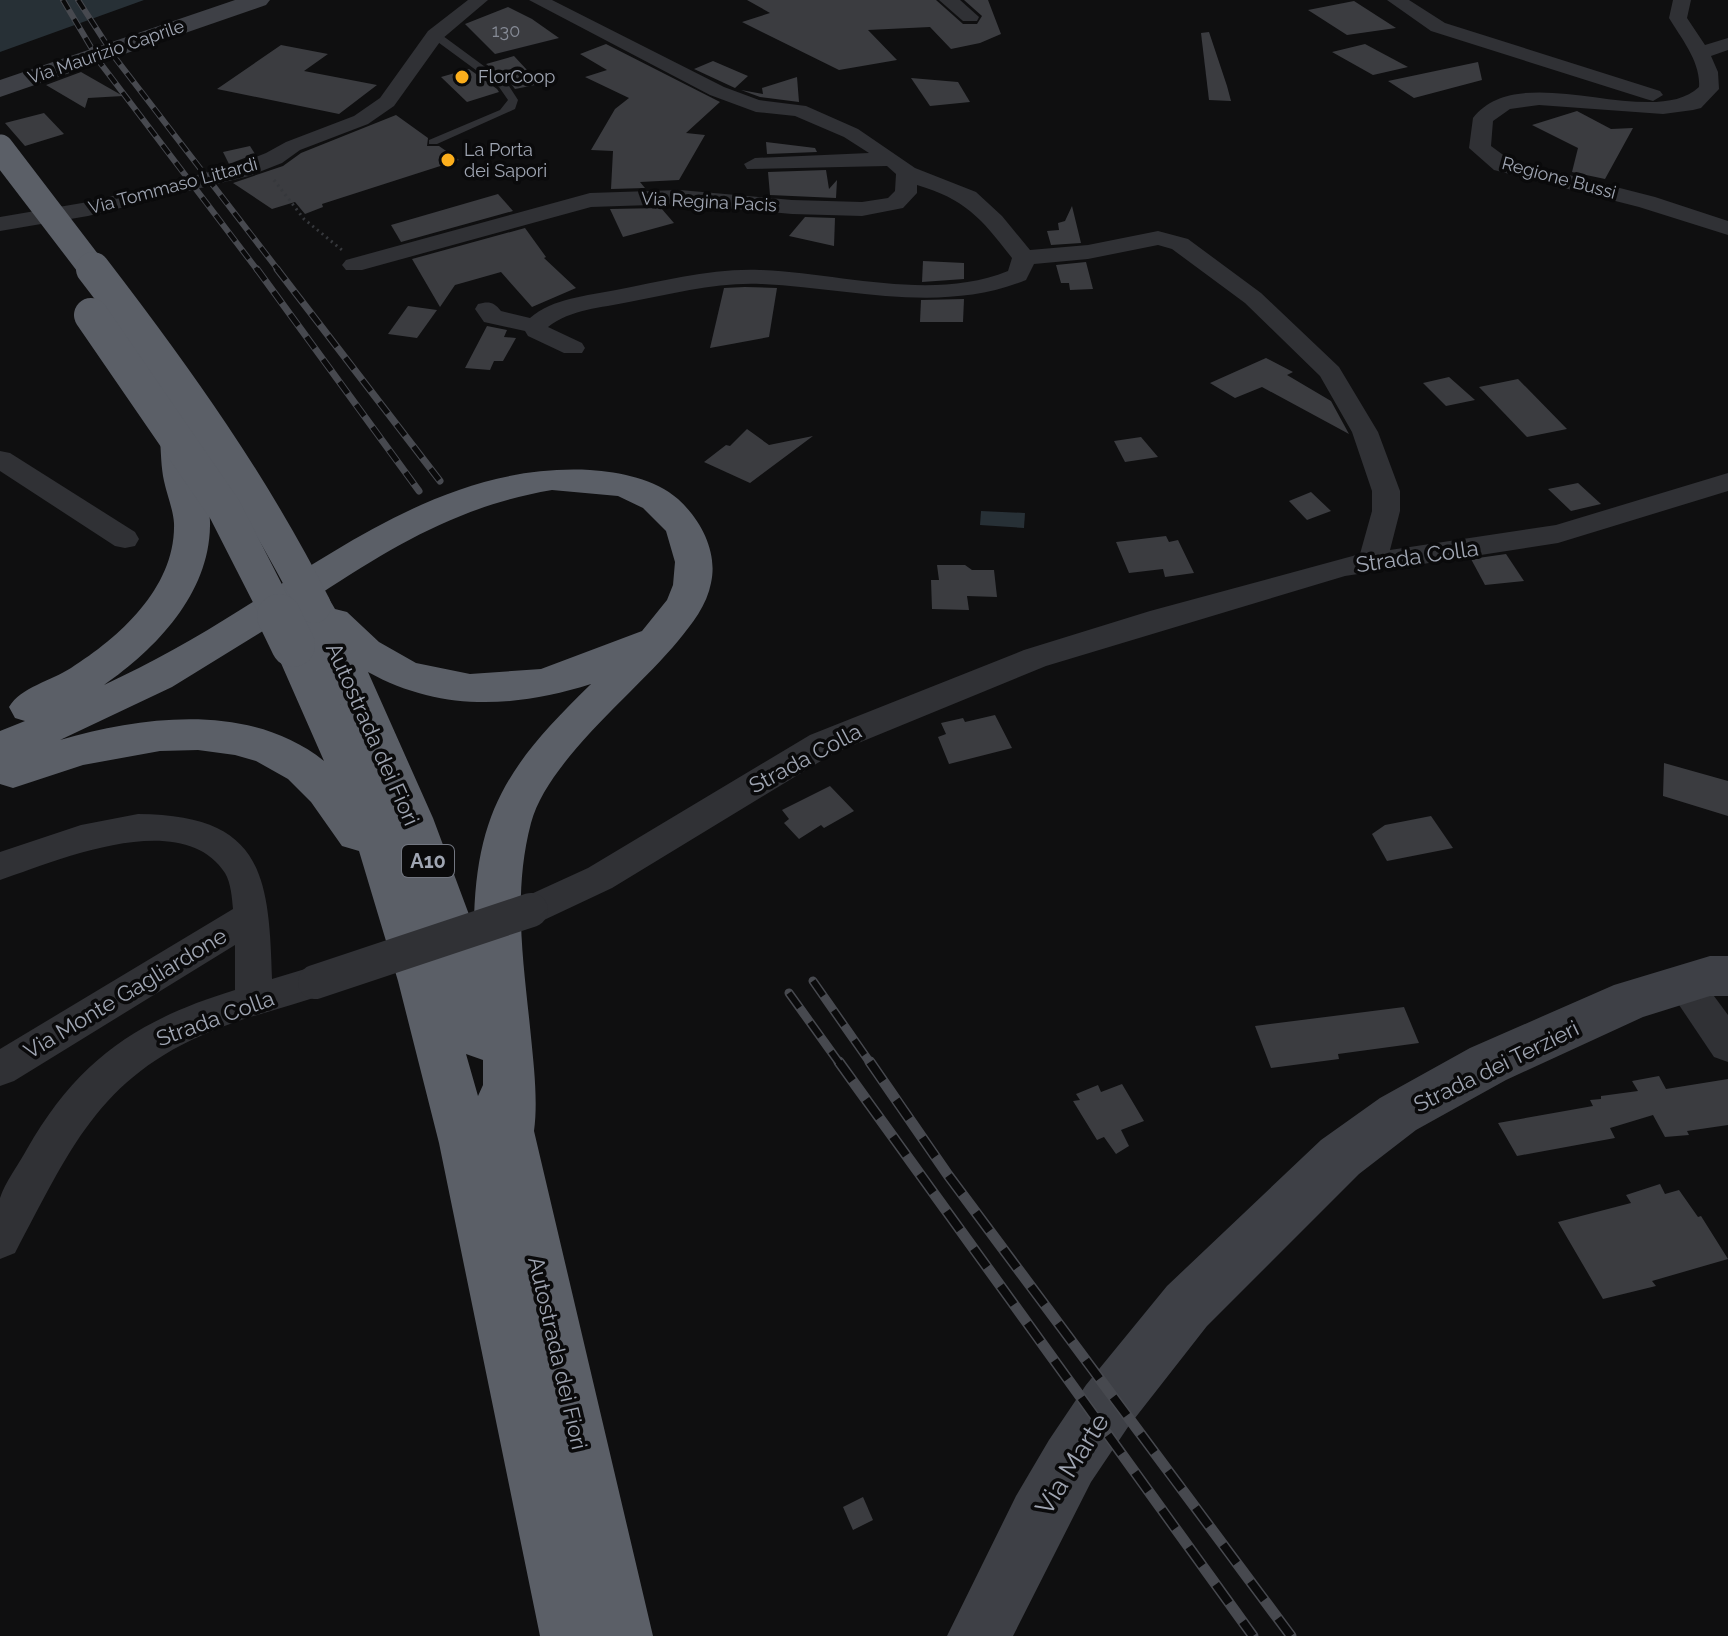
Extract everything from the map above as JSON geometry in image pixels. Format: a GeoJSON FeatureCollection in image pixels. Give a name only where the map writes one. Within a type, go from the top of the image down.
{"type":"FeatureCollection","features":[{"type":"Feature","properties":{"kind":"highway","name":"Autostrada dei Fiori"},"geometry":{"type":"LineString","coordinates":[[0,148],[205,421],[291,556],[357,687],[423,846],[461,959],[487,1136],[572,1636]]}},
{"type":"Feature","properties":{"kind":"highway","name":"Autostrada dei Fiori"},"geometry":{"type":"LineString","coordinates":[[0,191],[225,510],[338,739],[396,892],[451,1082],[487,1136],[621,1636]]}},
{"type":"Feature","properties":{"kind":"highway"},"geometry":{"type":"LineString","coordinates":[[0,720],[43,702],[91,675],[116,655],[165,603],[179,579],[188,554],[192,529],[177,438]]}},
{"type":"Feature","properties":{"kind":"highway"},"geometry":{"type":"LineString","coordinates":[[0,748],[144,685],[434,511],[487,490],[522,482],[582,478],[643,492],[668,510],[686,532],[694,555],[694,580],[687,600],[632,669],[548,753],[522,790],[508,825],[498,869],[494,909],[498,980],[507,1048],[487,1136]]}},
{"type":"Feature","properties":{"kind":"highway"},"geometry":{"type":"LineString","coordinates":[[314,606],[370,655],[396,668],[445,684],[487,691],[526,687],[589,670],[615,659],[666,628]]}},
{"type":"Feature","properties":{"kind":"highway"},"geometry":{"type":"LineString","coordinates":[[0,777],[96,745],[144,736],[231,739],[273,751],[303,768],[326,789],[396,892]]}},
{"type":"Feature","properties":{"kind":"main road","name":"Via Maurizio Caprile"},"geometry":{"type":"LineString","coordinates":[[0,89],[258,0]]}},
{"type":"Feature","properties":{"kind":"main road","name":"Strada dei Terzieri"},"geometry":{"type":"LineString","coordinates":[[1187,1306],[1340,1157],[1398,1114],[1488,1064],[1631,1000],[1706,980]]}},
{"type":"Feature","properties":{"kind":"main road","name":"Via Marte"},"geometry":{"type":"LineString","coordinates":[[979,1636],[1070,1461],[1107,1406],[1187,1306]]}},
{"type":"Feature","properties":{"kind":"street","name":"Via Tommaso Littardi"},"geometry":{"type":"LineString","coordinates":[[0,224],[118,202],[241,171],[293,146],[351,124],[387,102],[435,35],[479,0]]}},
{"type":"Feature","properties":{"kind":"street","name":"Via Regina Pacis"},"geometry":{"type":"LineString","coordinates":[[538,0],[729,97],[756,106],[799,110],[851,133],[899,167],[960,192],[997,223],[1024,258]]}},
{"type":"Feature","properties":{"kind":"street"},"geometry":{"type":"LineString","coordinates":[[948,0],[970,17]]}},
{"type":"Feature","properties":{"kind":"street"},"geometry":{"type":"LineString","coordinates":[[1396,0],[1438,27],[1567,65],[1680,105],[1694,104],[1705,97],[1710,87],[1700,53],[1678,18],[1682,0]]}},
{"type":"Feature","properties":{"kind":"street"},"geometry":{"type":"LineString","coordinates":[[1700,53],[1728,44]]}},
{"type":"Feature","properties":{"kind":"street","name":"Regione Bussi"},"geometry":{"type":"LineString","coordinates":[[1680,105],[1631,108],[1574,99],[1536,98],[1496,108],[1482,120],[1476,132],[1480,148],[1502,165],[1622,195],[1728,228]]}},
{"type":"Feature","properties":{"kind":"street","name":"Via Regina Pacis"},"geometry":{"type":"LineString","coordinates":[[755,164],[899,167]]}},
{"type":"Feature","properties":{"kind":"street","name":"Via Regina Pacis"},"geometry":{"type":"LineString","coordinates":[[356,264],[590,200],[661,196],[825,209],[887,206],[902,199],[906,193],[899,167]]}},
{"type":"Feature","properties":{"kind":"street"},"geometry":{"type":"LineString","coordinates":[[535,326],[539,321],[564,311],[598,301],[731,277],[936,290],[1002,285],[1018,275],[1024,258],[1088,252],[1158,238],[1180,244],[1253,298],[1330,372],[1365,432],[1386,491],[1386,511],[1372,562]]}},
{"type":"Feature","properties":{"kind":"street"},"geometry":{"type":"LineString","coordinates":[[487,309],[493,317],[535,326]]}},
{"type":"Feature","properties":{"kind":"street"},"geometry":{"type":"LineString","coordinates":[[535,326],[537,331],[573,348]]}},
{"type":"Feature","properties":{"kind":"street"},"geometry":{"type":"LineString","coordinates":[[0,459],[125,539]]}},
{"type":"Feature","properties":{"kind":"street","name":"Strada Colla"},"geometry":{"type":"LineString","coordinates":[[0,1239],[70,1119],[100,1079],[147,1043],[192,1021],[567,896],[822,744],[1035,658],[1161,618],[1344,566],[1558,534],[1728,482]]}},
{"type":"Feature","properties":{"kind":"street"},"geometry":{"type":"LineString","coordinates":[[0,866],[104,833],[152,827],[175,829],[210,841],[236,862],[245,875],[254,1001]]}},
{"type":"Feature","properties":{"kind":"street","name":"Via Monte Gagliardone"},"geometry":{"type":"LineString","coordinates":[[0,1069],[250,917]]}},
{"type":"Feature","properties":{"kind":"street"},"geometry":{"type":"LineString","coordinates":[[1706,980],[1728,1045]]}},
{"type":"Feature","properties":{"kind":"lane"},"geometry":{"type":"LineString","coordinates":[[433,142],[504,112],[511,107],[513,100],[503,85],[435,35]]}},
{"type":"Feature","properties":{"kind":"path"},"geometry":{"type":"LineString","coordinates":[[262,163],[304,219],[356,264]]}},
{"type":"Feature","properties":{"kind":"shaded area"},"geometry":{"type":"Polygon","coordinates":[[[0,0],[144,0],[0,52],[0,0]]]}},
{"type":"Feature","properties":{"kind":"shaded area"},"geometry":{"type":"Polygon","coordinates":[[[981,511],[1025,513],[1024,528],[980,525],[981,511]]]}},
{"type":"Feature","properties":{"kind":"building"},"geometry":{"type":"Polygon","coordinates":[[[747,0],[936,0],[963,24],[977,24],[982,16],[964,0],[988,0],[1001,34],[980,43],[951,49],[930,27],[868,30],[897,60],[839,70],[742,22],[770,13],[747,0]]]}},
{"type":"Feature","properties":{"kind":"building"},"geometry":{"type":"Polygon","coordinates":[[[1354,1],[1396,28],[1347,35],[1308,10],[1354,1]]]}},
{"type":"Feature","properties":{"kind":"building"},"geometry":{"type":"Polygon","coordinates":[[[508,7],[559,38],[495,54],[465,24],[508,7]]]}},
{"type":"Feature","properties":{"kind":"building"},"geometry":{"type":"Polygon","coordinates":[[[1209,32],[1231,101],[1209,100],[1201,33],[1209,32]]]}},
{"type":"Feature","properties":{"kind":"building"},"geometry":{"type":"Polygon","coordinates":[[[606,44],[720,102],[686,133],[705,135],[679,180],[640,182],[645,188],[611,189],[613,151],[591,150],[615,109],[629,98],[585,77],[607,70],[580,54],[606,44]]]}},
{"type":"Feature","properties":{"kind":"building"},"geometry":{"type":"Polygon","coordinates":[[[1365,44],[1408,67],[1373,75],[1332,52],[1365,44]]]}},
{"type":"Feature","properties":{"kind":"building"},"geometry":{"type":"Polygon","coordinates":[[[281,45],[328,54],[304,71],[377,85],[339,114],[217,89],[281,45]]]}},
{"type":"Feature","properties":{"kind":"building"},"geometry":{"type":"Polygon","coordinates":[[[514,56],[540,84],[515,89],[486,64],[514,56]]]}},
{"type":"Feature","properties":{"kind":"building"},"geometry":{"type":"Polygon","coordinates":[[[713,61],[748,76],[735,88],[694,69],[713,61]]]}},
{"type":"Feature","properties":{"kind":"building"},"geometry":{"type":"Polygon","coordinates":[[[1478,62],[1482,80],[1414,98],[1388,81],[1478,62]]]}},
{"type":"Feature","properties":{"kind":"building"},"geometry":{"type":"Polygon","coordinates":[[[469,69],[499,92],[467,102],[441,77],[469,69]]]}},
{"type":"Feature","properties":{"kind":"building"},"geometry":{"type":"Polygon","coordinates":[[[81,72],[123,96],[88,98],[85,108],[46,85],[81,72]]]}},
{"type":"Feature","properties":{"kind":"building"},"geometry":{"type":"Polygon","coordinates":[[[797,77],[799,102],[760,97],[741,90],[763,94],[762,88],[797,77]]]}},
{"type":"Feature","properties":{"kind":"building"},"geometry":{"type":"Polygon","coordinates":[[[911,78],[958,82],[970,102],[930,106],[911,78]]]}},
{"type":"Feature","properties":{"kind":"building"},"geometry":{"type":"Polygon","coordinates":[[[1577,111],[1611,129],[1633,128],[1605,179],[1572,172],[1578,148],[1532,125],[1577,111]]]}},
{"type":"Feature","properties":{"kind":"building"},"geometry":{"type":"Polygon","coordinates":[[[44,113],[64,134],[25,146],[5,123],[44,113]]]}},
{"type":"Feature","properties":{"kind":"building"},"geometry":{"type":"Polygon","coordinates":[[[396,115],[428,138],[427,146],[439,146],[459,160],[322,204],[323,207],[305,214],[295,202],[272,209],[233,183],[283,166],[301,153],[396,115]]]}},
{"type":"Feature","properties":{"kind":"building"},"geometry":{"type":"Polygon","coordinates":[[[766,142],[815,148],[817,152],[767,154],[766,142]]]}},
{"type":"Feature","properties":{"kind":"building"},"geometry":{"type":"Polygon","coordinates":[[[250,146],[255,154],[229,164],[223,152],[250,146]]]}},
{"type":"Feature","properties":{"kind":"building"},"geometry":{"type":"Polygon","coordinates":[[[826,170],[829,189],[837,180],[836,198],[770,195],[768,172],[826,170]]]}},
{"type":"Feature","properties":{"kind":"building"},"geometry":{"type":"Polygon","coordinates":[[[498,194],[513,211],[401,242],[391,225],[498,194]]]}},
{"type":"Feature","properties":{"kind":"building"},"geometry":{"type":"Polygon","coordinates":[[[1072,206],[1081,243],[1051,245],[1047,231],[1059,230],[1058,223],[1065,221],[1072,206]]]}},
{"type":"Feature","properties":{"kind":"building"},"geometry":{"type":"Polygon","coordinates":[[[661,208],[674,223],[623,237],[610,209],[661,208]]]}},
{"type":"Feature","properties":{"kind":"building"},"geometry":{"type":"Polygon","coordinates":[[[805,217],[835,218],[834,246],[789,236],[805,217]]]}},
{"type":"Feature","properties":{"kind":"building"},"geometry":{"type":"Polygon","coordinates":[[[525,228],[544,258],[576,288],[532,307],[501,272],[455,285],[440,307],[412,259],[525,228]]]}},
{"type":"Feature","properties":{"kind":"building"},"geometry":{"type":"Polygon","coordinates":[[[923,261],[964,263],[964,279],[922,282],[923,261]]]}},
{"type":"Feature","properties":{"kind":"building"},"geometry":{"type":"Polygon","coordinates":[[[1086,262],[1093,289],[1070,290],[1069,283],[1061,283],[1056,265],[1086,262]]]}},
{"type":"Feature","properties":{"kind":"building"},"geometry":{"type":"Polygon","coordinates":[[[724,288],[777,288],[769,337],[710,348],[724,288]]]}},
{"type":"Feature","properties":{"kind":"building"},"geometry":{"type":"Polygon","coordinates":[[[964,299],[963,322],[920,322],[921,300],[964,299]]]}},
{"type":"Feature","properties":{"kind":"building"},"geometry":{"type":"Polygon","coordinates":[[[408,306],[437,310],[417,338],[388,334],[408,306]]]}},
{"type":"Feature","properties":{"kind":"building"},"geometry":{"type":"Polygon","coordinates":[[[487,326],[507,330],[504,337],[516,338],[503,361],[494,361],[490,370],[465,368],[487,326]]]}},
{"type":"Feature","properties":{"kind":"building"},"geometry":{"type":"Polygon","coordinates":[[[1266,358],[1293,372],[1287,375],[1331,401],[1349,434],[1262,387],[1235,398],[1210,383],[1266,358]]]}},
{"type":"Feature","properties":{"kind":"building"},"geometry":{"type":"Polygon","coordinates":[[[1449,377],[1475,400],[1446,406],[1423,383],[1449,377]]]}},
{"type":"Feature","properties":{"kind":"building"},"geometry":{"type":"Polygon","coordinates":[[[1518,379],[1567,429],[1527,437],[1479,387],[1518,379]]]}},
{"type":"Feature","properties":{"kind":"building"},"geometry":{"type":"Polygon","coordinates":[[[747,429],[769,445],[813,436],[750,483],[704,462],[726,445],[730,446],[747,429]]]}},
{"type":"Feature","properties":{"kind":"building"},"geometry":{"type":"Polygon","coordinates":[[[1141,437],[1158,457],[1125,462],[1114,441],[1141,437]]]}},
{"type":"Feature","properties":{"kind":"building"},"geometry":{"type":"Polygon","coordinates":[[[1578,483],[1601,504],[1571,511],[1548,489],[1578,483]]]}},
{"type":"Feature","properties":{"kind":"building"},"geometry":{"type":"Polygon","coordinates":[[[1311,492],[1331,511],[1307,520],[1289,501],[1311,492]]]}},
{"type":"Feature","properties":{"kind":"building"},"geometry":{"type":"Polygon","coordinates":[[[1166,536],[1169,542],[1178,540],[1194,573],[1165,577],[1163,569],[1129,573],[1116,542],[1166,536]]]}},
{"type":"Feature","properties":{"kind":"building"},"geometry":{"type":"Polygon","coordinates":[[[1506,554],[1524,581],[1485,585],[1471,559],[1506,554]]]}},
{"type":"Feature","properties":{"kind":"building"},"geometry":{"type":"Polygon","coordinates":[[[937,565],[965,565],[972,570],[994,570],[997,597],[967,596],[969,610],[932,609],[931,580],[939,580],[937,565]]]}},
{"type":"Feature","properties":{"kind":"building"},"geometry":{"type":"Polygon","coordinates":[[[995,715],[1012,748],[949,764],[938,737],[946,734],[941,723],[963,718],[965,722],[995,715]]]}},
{"type":"Feature","properties":{"kind":"building"},"geometry":{"type":"Polygon","coordinates":[[[1664,763],[1728,781],[1728,816],[1663,796],[1664,763]]]}},
{"type":"Feature","properties":{"kind":"building"},"geometry":{"type":"Polygon","coordinates":[[[830,786],[854,811],[824,828],[821,825],[799,839],[784,823],[789,819],[782,810],[830,786]]]}},
{"type":"Feature","properties":{"kind":"building"},"geometry":{"type":"Polygon","coordinates":[[[1431,816],[1453,848],[1387,861],[1372,834],[1385,825],[1431,816]]]}},
{"type":"Feature","properties":{"kind":"building"},"geometry":{"type":"Polygon","coordinates":[[[1404,1007],[1419,1043],[1338,1054],[1339,1059],[1271,1068],[1255,1026],[1404,1007]]]}},
{"type":"Feature","properties":{"kind":"building"},"geometry":{"type":"Polygon","coordinates":[[[1659,1076],[1666,1089],[1728,1079],[1728,1125],[1687,1131],[1689,1135],[1665,1137],[1653,1115],[1610,1128],[1615,1138],[1517,1156],[1498,1123],[1593,1106],[1590,1100],[1638,1091],[1632,1081],[1659,1076]]]}},
{"type":"Feature","properties":{"kind":"building"},"geometry":{"type":"Polygon","coordinates":[[[1122,1084],[1144,1121],[1121,1130],[1129,1146],[1116,1154],[1104,1137],[1097,1140],[1073,1101],[1080,1100],[1076,1094],[1098,1085],[1101,1092],[1122,1084]]]}},
{"type":"Feature","properties":{"kind":"building"},"geometry":{"type":"Polygon","coordinates":[[[1660,1184],[1665,1194],[1679,1190],[1698,1217],[1701,1216],[1728,1259],[1652,1281],[1656,1286],[1603,1299],[1558,1222],[1631,1203],[1626,1195],[1660,1184]]]}},
{"type":"Feature","properties":{"kind":"building"},"geometry":{"type":"Polygon","coordinates":[[[863,1497],[873,1520],[853,1530],[843,1507],[863,1497]]]}},
{"type":"Feature","properties":{"kind":"railway"},"geometry":{"type":"LineString","coordinates":[[63,0],[101,64],[258,271]]}},
{"type":"Feature","properties":{"kind":"railway"},"geometry":{"type":"LineString","coordinates":[[78,0],[116,59],[279,271]]}},
{"type":"Feature","properties":{"kind":"railway"},"geometry":{"type":"LineString","coordinates":[[257,269],[419,491]]}},
{"type":"Feature","properties":{"kind":"railway"},"geometry":{"type":"LineString","coordinates":[[277,269],[440,481]]}},
{"type":"Feature","properties":{"kind":"railway"},"geometry":{"type":"LineString","coordinates":[[813,981],[871,1064]]}},
{"type":"Feature","properties":{"kind":"railway"},"geometry":{"type":"LineString","coordinates":[[789,993],[840,1064]]}},
{"type":"Feature","properties":{"kind":"railway"},"geometry":{"type":"LineString","coordinates":[[839,1062],[1253,1636]]}},
{"type":"Feature","properties":{"kind":"railway"},"geometry":{"type":"LineString","coordinates":[[870,1062],[948,1175],[1291,1636]]}},
{"type":"Feature","properties":{"kind":"place","name":"FlorCoop"},"geometry":{"type":"Point","coordinates":[462,77]}},
{"type":"Feature","properties":{"kind":"place","name":"La Porta dei Sapori"},"geometry":{"type":"Point","coordinates":[448,160]}}]}
